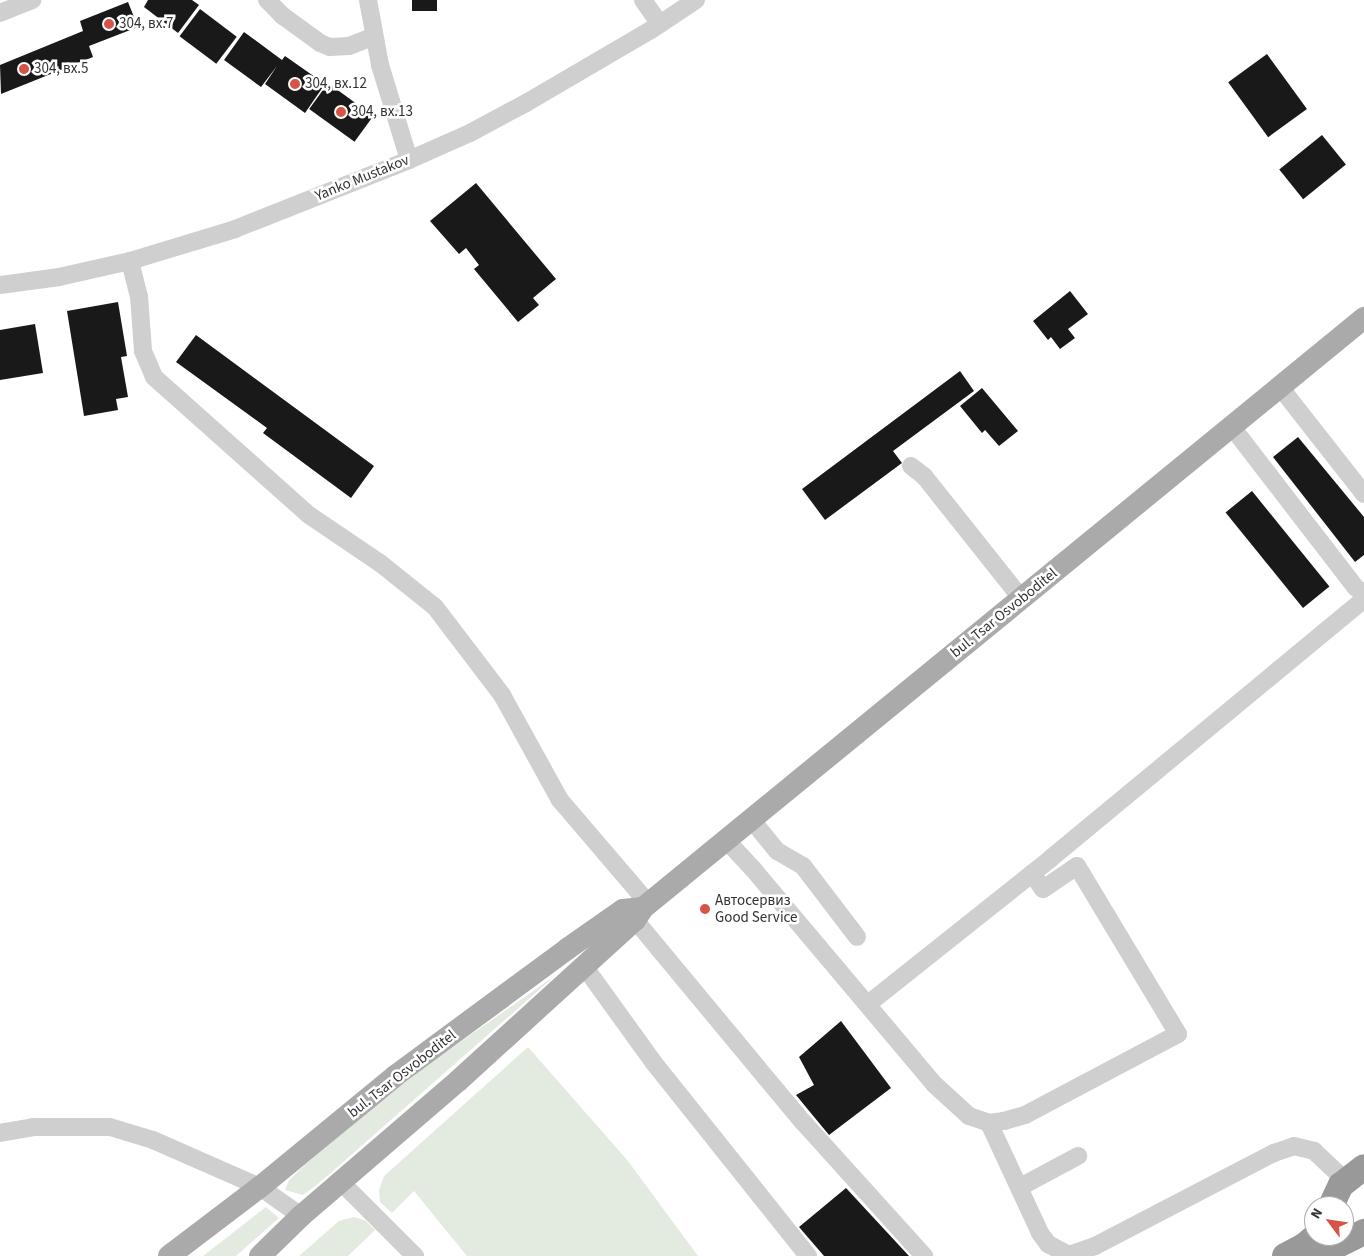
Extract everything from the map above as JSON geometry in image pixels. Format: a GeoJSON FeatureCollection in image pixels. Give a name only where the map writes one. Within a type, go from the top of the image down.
{"type":"FeatureCollection","features":[{"type":"Feature","properties":{"kind":"highway"},"geometry":{"type":"LineString","coordinates":[[1338,1196],[1355,1174]]}},
{"type":"Feature","properties":{"kind":"highway"},"geometry":{"type":"LineString","coordinates":[[1316,1256],[1364,1232]]}},
{"type":"Feature","properties":{"kind":"highway"},"geometry":{"type":"LineString","coordinates":[[1285,1256],[1304,1246]]}},
{"type":"Feature","properties":{"kind":"main road","name":"bul. Tsar Osvoboditel"},"geometry":{"type":"LineString","coordinates":[[260,1256],[301,1216],[458,1081],[584,966],[642,910],[1364,318]]}},
{"type":"Feature","properties":{"kind":"main road","name":"bul. Tsar Osvoboditel"},"geometry":{"type":"LineString","coordinates":[[169,1256],[260,1187],[396,1076],[567,950],[623,910],[642,910]]}},
{"type":"Feature","properties":{"kind":"street"},"geometry":{"type":"LineString","coordinates":[[0,13],[33,0]]}},
{"type":"Feature","properties":{"kind":"street"},"geometry":{"type":"LineString","coordinates":[[267,0],[283,16],[320,43],[330,47],[349,46],[373,37]]}},
{"type":"Feature","properties":{"kind":"street"},"geometry":{"type":"LineString","coordinates":[[368,0],[373,37],[409,160]]}},
{"type":"Feature","properties":{"kind":"street"},"geometry":{"type":"LineString","coordinates":[[642,0],[660,24]]}},
{"type":"Feature","properties":{"kind":"street","name":"Yanko Mustakov"},"geometry":{"type":"LineString","coordinates":[[0,284],[59,277],[130,261],[235,229],[409,160],[470,133],[510,111],[660,24],[696,0]]}},
{"type":"Feature","properties":{"kind":"street"},"geometry":{"type":"LineString","coordinates":[[130,261],[138,296],[143,351],[154,377],[308,515],[380,562],[435,607],[502,695],[560,800],[642,910],[802,1122],[924,1256]]}},
{"type":"Feature","properties":{"kind":"street"},"geometry":{"type":"LineString","coordinates":[[1280,387],[1364,494]]}},
{"type":"Feature","properties":{"kind":"street"},"geometry":{"type":"LineString","coordinates":[[1232,427],[1355,587],[1364,594]]}},
{"type":"Feature","properties":{"kind":"street"},"geometry":{"type":"LineString","coordinates":[[911,466],[924,476],[1022,599]]}},
{"type":"Feature","properties":{"kind":"street"},"geometry":{"type":"LineString","coordinates":[[868,1004],[1032,873],[1364,599]]}},
{"type":"Feature","properties":{"kind":"street"},"geometry":{"type":"LineString","coordinates":[[751,819],[777,851],[803,866],[857,937]]}},
{"type":"Feature","properties":{"kind":"street"},"geometry":{"type":"LineString","coordinates":[[726,840],[753,869],[957,1108],[969,1116],[989,1122],[1004,1121],[1024,1115],[1178,1034],[1077,866],[1043,889],[1032,873]]}},
{"type":"Feature","properties":{"kind":"street"},"geometry":{"type":"LineString","coordinates":[[584,966],[654,1063],[808,1256]]}},
{"type":"Feature","properties":{"kind":"street"},"geometry":{"type":"LineString","coordinates":[[989,1122],[1040,1234],[1048,1244],[1069,1255],[1095,1246],[1274,1153],[1294,1146],[1314,1151],[1355,1174]]}},
{"type":"Feature","properties":{"kind":"street"},"geometry":{"type":"LineString","coordinates":[[0,1133],[33,1127],[110,1127],[153,1140],[260,1187],[301,1216]]}},
{"type":"Feature","properties":{"kind":"street"},"geometry":{"type":"LineString","coordinates":[[1020,1187],[1078,1156]]}},
{"type":"Feature","properties":{"kind":"street"},"geometry":{"type":"LineString","coordinates":[[341,1182],[415,1256]]}},
{"type":"Feature","properties":{"kind":"shaded area"},"geometry":{"type":"Polygon","coordinates":[[[556,975],[318,1184],[303,1195],[285,1190],[289,1180],[306,1164],[375,1106],[432,1062],[556,975]]]}},
{"type":"Feature","properties":{"kind":"shaded area"},"geometry":{"type":"Polygon","coordinates":[[[528,1047],[628,1161],[698,1256],[467,1256],[414,1191],[392,1213],[380,1202],[379,1190],[384,1176],[528,1047]]]}},
{"type":"Feature","properties":{"kind":"shaded area"},"geometry":{"type":"Polygon","coordinates":[[[266,1207],[279,1218],[236,1256],[203,1256],[266,1207]]]}},
{"type":"Feature","properties":{"kind":"shaded area"},"geometry":{"type":"Polygon","coordinates":[[[354,1217],[366,1221],[375,1230],[348,1256],[299,1256],[339,1221],[354,1217]]]}},
{"type":"Feature","properties":{"kind":"building"},"geometry":{"type":"Polygon","coordinates":[[[148,0],[192,0],[199,5],[178,33],[144,7],[148,0]]]}},
{"type":"Feature","properties":{"kind":"building"},"geometry":{"type":"Polygon","coordinates":[[[412,0],[437,0],[437,11],[412,11],[412,0]]]}},
{"type":"Feature","properties":{"kind":"building"},"geometry":{"type":"Polygon","coordinates":[[[128,2],[138,27],[89,46],[93,57],[1,94],[0,65],[83,31],[80,21],[128,2]]]}},
{"type":"Feature","properties":{"kind":"building"},"geometry":{"type":"Polygon","coordinates":[[[200,9],[237,37],[216,64],[180,36],[200,9]]]}},
{"type":"Feature","properties":{"kind":"building"},"geometry":{"type":"Polygon","coordinates":[[[244,32],[282,60],[285,56],[325,84],[305,113],[265,84],[277,66],[261,87],[224,60],[244,32]]]}},
{"type":"Feature","properties":{"kind":"building"},"geometry":{"type":"Polygon","coordinates":[[[1267,54],[1307,109],[1268,137],[1228,82],[1267,54]]]}},
{"type":"Feature","properties":{"kind":"building","name":"304, вх.13"},"geometry":{"type":"Polygon","coordinates":[[[328,83],[373,116],[354,142],[309,109],[328,83]]]}},
{"type":"Feature","properties":{"kind":"building"},"geometry":{"type":"Polygon","coordinates":[[[1322,135],[1346,165],[1303,199],[1279,170],[1322,135]]]}},
{"type":"Feature","properties":{"kind":"building"},"geometry":{"type":"Polygon","coordinates":[[[476,183],[556,279],[533,298],[539,305],[518,322],[474,269],[479,265],[466,248],[459,254],[430,221],[476,183]]]}},
{"type":"Feature","properties":{"kind":"building"},"geometry":{"type":"Polygon","coordinates":[[[1070,291],[1088,314],[1068,329],[1075,338],[1060,349],[1051,337],[1048,340],[1033,321],[1070,291]]]}},
{"type":"Feature","properties":{"kind":"building"},"geometry":{"type":"Polygon","coordinates":[[[118,302],[127,356],[121,357],[128,397],[116,399],[118,410],[84,416],[67,311],[118,302]]]}},
{"type":"Feature","properties":{"kind":"building"},"geometry":{"type":"Polygon","coordinates":[[[35,324],[43,373],[0,380],[0,330],[35,324]]]}},
{"type":"Feature","properties":{"kind":"building"},"geometry":{"type":"Polygon","coordinates":[[[196,335],[374,466],[351,498],[263,433],[267,428],[176,362],[196,335]]]}},
{"type":"Feature","properties":{"kind":"building"},"geometry":{"type":"Polygon","coordinates":[[[960,371],[974,391],[893,451],[902,463],[825,520],[802,489],[960,371]]]}},
{"type":"Feature","properties":{"kind":"building"},"geometry":{"type":"Polygon","coordinates":[[[982,388],[1018,431],[999,446],[985,430],[982,433],[960,406],[982,388]]]}},
{"type":"Feature","properties":{"kind":"building"},"geometry":{"type":"Polygon","coordinates":[[[1298,437],[1364,517],[1364,555],[1355,562],[1273,457],[1298,437]]]}},
{"type":"Feature","properties":{"kind":"building"},"geometry":{"type":"Polygon","coordinates":[[[1252,491],[1329,587],[1303,608],[1226,512],[1252,491]]]}},
{"type":"Feature","properties":{"kind":"building"},"geometry":{"type":"Polygon","coordinates":[[[841,1021],[891,1088],[829,1135],[796,1095],[814,1085],[799,1057],[841,1021]]]}},
{"type":"Feature","properties":{"kind":"building"},"geometry":{"type":"Polygon","coordinates":[[[846,1188],[909,1256],[824,1256],[799,1227],[846,1188]]]}},
{"type":"Feature","properties":{"kind":"place","name":"304, вх.7"},"geometry":{"type":"Point","coordinates":[109,24]}},
{"type":"Feature","properties":{"kind":"place","name":"304, вх.5"},"geometry":{"type":"Point","coordinates":[24,69]}},
{"type":"Feature","properties":{"kind":"place","name":"304, вх.12"},"geometry":{"type":"Point","coordinates":[295,84]}},
{"type":"Feature","properties":{"kind":"place","name":"304, вх.13"},"geometry":{"type":"Point","coordinates":[341,112]}},
{"type":"Feature","properties":{"kind":"place","name":"Автосервиз Good Service"},"geometry":{"type":"Point","coordinates":[705,909]}}]}
